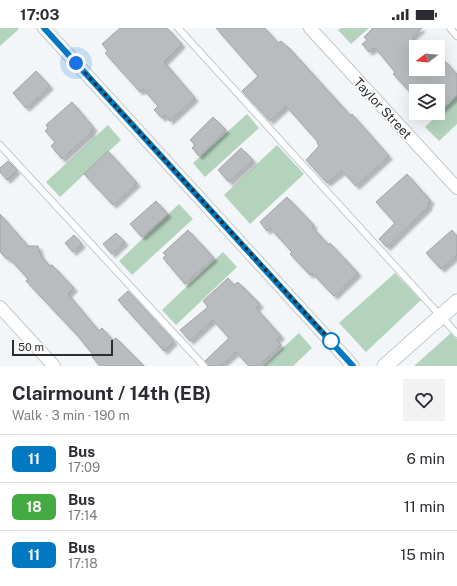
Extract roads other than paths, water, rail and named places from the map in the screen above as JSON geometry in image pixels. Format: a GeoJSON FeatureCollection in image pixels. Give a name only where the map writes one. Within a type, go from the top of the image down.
{"type":"FeatureCollection","features":[{"type":"Feature","properties":{"kind":"street"},"geometry":{"type":"LineString","coordinates":[[44,28],[353,366]]}},
{"type":"Feature","properties":{"kind":"street","name":"Taylor Street"},"geometry":{"type":"LineString","coordinates":[[310,28],[457,188]]}},
{"type":"Feature","properties":{"kind":"street"},"geometry":{"type":"LineString","coordinates":[[385,366],[457,302]]}},
{"type":"Feature","properties":{"kind":"street"},"geometry":{"type":"LineString","coordinates":[[0,307],[54,366]]}},
{"type":"Feature","properties":{"kind":"lane"},"geometry":{"type":"LineString","coordinates":[[178,28],[457,334]]}},
{"type":"Feature","properties":{"kind":"lane"},"geometry":{"type":"LineString","coordinates":[[450,28],[457,36]]}},
{"type":"Feature","properties":{"kind":"lane"},"geometry":{"type":"LineString","coordinates":[[0,144],[204,366]]}}]}
